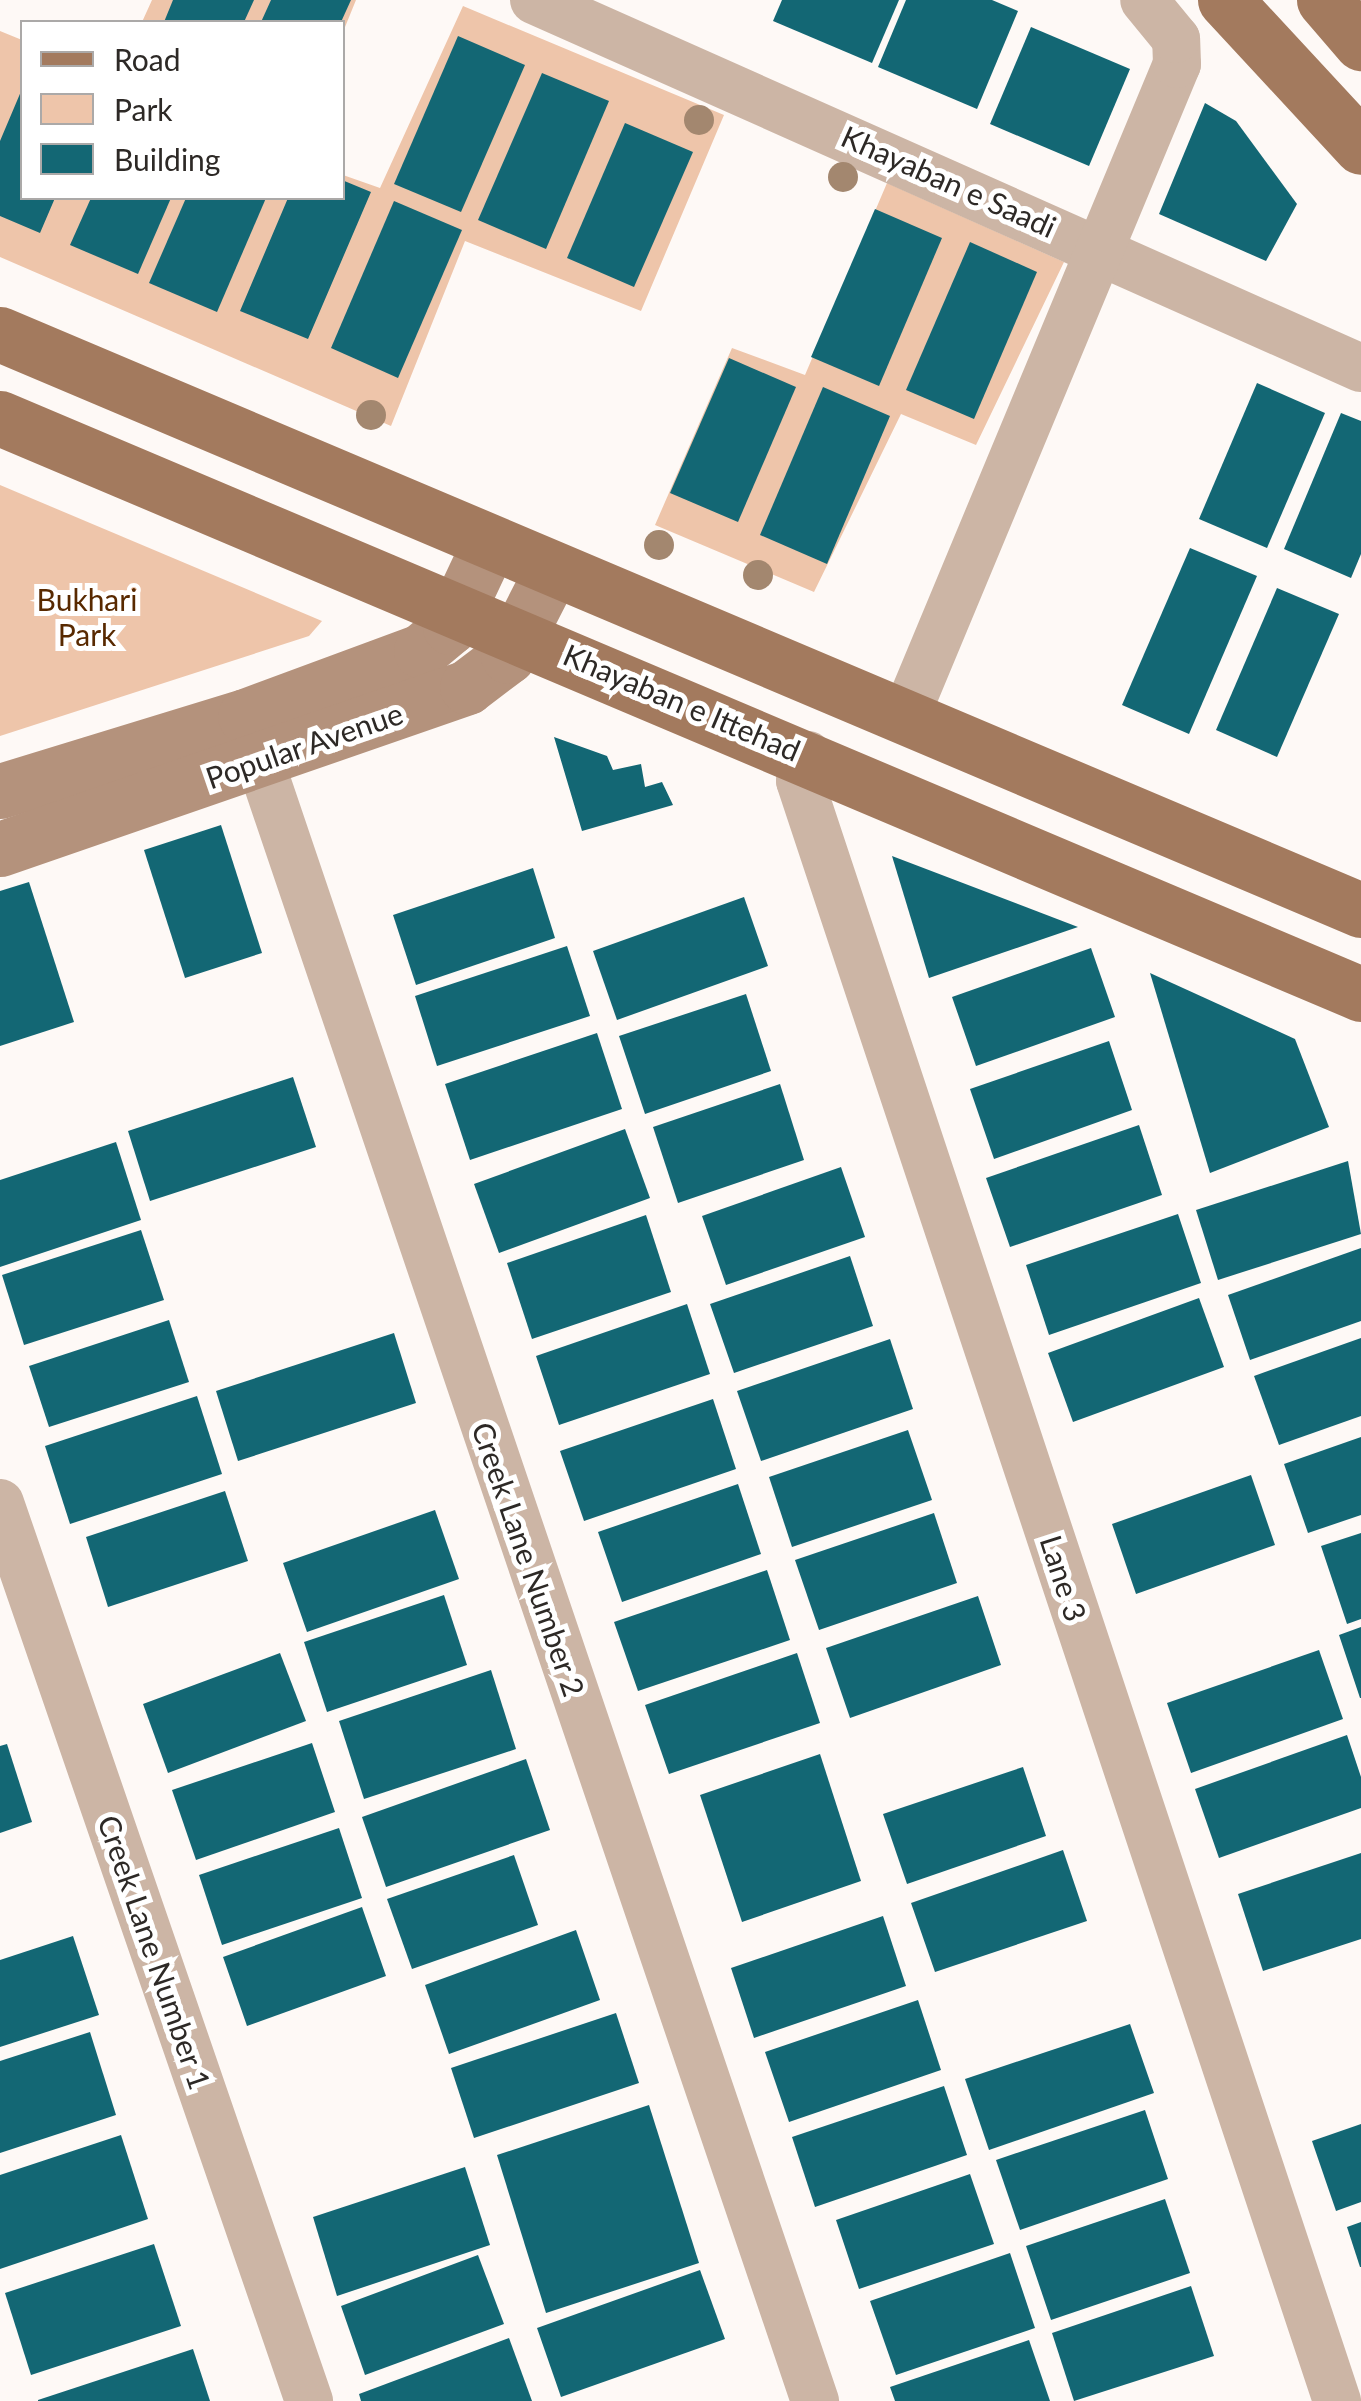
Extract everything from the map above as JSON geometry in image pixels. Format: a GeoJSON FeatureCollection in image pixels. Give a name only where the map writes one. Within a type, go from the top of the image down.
{"type":"FeatureCollection","features":[{"type":"Feature","properties":{"kind":"main road"},"geometry":{"type":"LineString","coordinates":[[1225,0],[1361,147]]}},
{"type":"Feature","properties":{"kind":"main road"},"geometry":{"type":"LineString","coordinates":[[1324,0],[1361,44]]}},
{"type":"Feature","properties":{"kind":"main road"},"geometry":{"type":"LineString","coordinates":[[0,334],[1361,910]]}},
{"type":"Feature","properties":{"kind":"main road","name":"Khayaban e Ittehad"},"geometry":{"type":"LineString","coordinates":[[0,418],[460,607],[1361,994]]}},
{"type":"Feature","properties":{"kind":"street","name":"Khayaban e Saadi"},"geometry":{"type":"LineString","coordinates":[[534,0],[1106,250],[1361,368]]}},
{"type":"Feature","properties":{"kind":"street"},"geometry":{"type":"LineString","coordinates":[[906,715],[1106,250],[1177,64],[1176,39],[1144,0]]}},
{"type":"Feature","properties":{"kind":"street","name":"Popular Avenue"},"geometry":{"type":"LineString","coordinates":[[0,849],[252,739],[421,651],[460,607],[490,544]]}},
{"type":"Feature","properties":{"kind":"street","name":"Popular Avenue"},"geometry":{"type":"LineString","coordinates":[[0,791],[252,739],[467,687],[508,656],[552,570]]}},
{"type":"Feature","properties":{"kind":"street","name":"Creek Lane Number 2"},"geometry":{"type":"LineString","coordinates":[[252,739],[816,2401]]}},
{"type":"Feature","properties":{"kind":"street","name":"Lane 3"},"geometry":{"type":"LineString","coordinates":[[808,755],[800,781],[1336,2401]]}},
{"type":"Feature","properties":{"kind":"street","name":"Creek Lane Number 1"},"geometry":{"type":"LineString","coordinates":[[0,1503],[309,2401]]}},
{"type":"Feature","properties":{"kind":"green space"},"geometry":{"type":"Polygon","coordinates":[[[152,0],[356,0],[345,27],[345,20],[143,20],[152,0]]]}},
{"type":"Feature","properties":{"kind":"green space"},"geometry":{"type":"Polygon","coordinates":[[[463,6],[724,115],[641,311],[465,241],[391,426],[0,257],[0,31],[20,39],[20,200],[345,200],[345,176],[380,188],[463,6]]]}},
{"type":"Feature","properties":{"kind":"green space"},"geometry":{"type":"Polygon","coordinates":[[[887,183],[1064,262],[976,445],[901,414],[814,592],[655,525],[732,348],[805,375],[887,183]]]}},
{"type":"Feature","properties":{"kind":"green space","name":"Bukhari Park"},"geometry":{"type":"Polygon","coordinates":[[[0,485],[322,621],[309,636],[0,736],[0,485]]]}},
{"type":"Feature","properties":{"kind":"building"},"geometry":{"type":"Polygon","coordinates":[[[173,0],[254,0],[245,20],[165,20],[173,0]]]}},
{"type":"Feature","properties":{"kind":"building"},"geometry":{"type":"Polygon","coordinates":[[[271,0],[351,0],[342,20],[262,20],[271,0]]]}},
{"type":"Feature","properties":{"kind":"building"},"geometry":{"type":"Polygon","coordinates":[[[782,0],[899,0],[872,63],[773,21],[782,0]]]}},
{"type":"Feature","properties":{"kind":"building"},"geometry":{"type":"Polygon","coordinates":[[[906,0],[992,0],[1018,11],[977,109],[878,67],[906,0]]]}},
{"type":"Feature","properties":{"kind":"building"},"geometry":{"type":"Polygon","coordinates":[[[1031,27],[1130,69],[1089,166],[990,124],[1031,27]]]}},
{"type":"Feature","properties":{"kind":"building"},"geometry":{"type":"Polygon","coordinates":[[[458,36],[525,65],[461,212],[394,184],[458,36]]]}},
{"type":"Feature","properties":{"kind":"building"},"geometry":{"type":"Polygon","coordinates":[[[542,73],[609,101],[546,249],[478,220],[542,73]]]}},
{"type":"Feature","properties":{"kind":"building"},"geometry":{"type":"Polygon","coordinates":[[[20,94],[20,200],[54,200],[40,233],[0,216],[0,141],[20,94]]]}},
{"type":"Feature","properties":{"kind":"building"},"geometry":{"type":"Polygon","coordinates":[[[1205,103],[1236,121],[1297,204],[1266,261],[1159,214],[1205,103]]]}},
{"type":"Feature","properties":{"kind":"building"},"geometry":{"type":"Polygon","coordinates":[[[625,123],[693,152],[634,287],[567,258],[625,123]]]}},
{"type":"Feature","properties":{"kind":"building"},"geometry":{"type":"Polygon","coordinates":[[[345,181],[371,192],[308,339],[240,311],[287,200],[345,200],[345,181]]]}},
{"type":"Feature","properties":{"kind":"building"},"geometry":{"type":"Polygon","coordinates":[[[90,200],[170,200],[138,274],[70,245],[90,200]]]}},
{"type":"Feature","properties":{"kind":"building"},"geometry":{"type":"Polygon","coordinates":[[[185,200],[265,200],[217,312],[149,283],[185,200]]]}},
{"type":"Feature","properties":{"kind":"building"},"geometry":{"type":"Polygon","coordinates":[[[394,201],[462,230],[398,378],[331,348],[394,201]]]}},
{"type":"Feature","properties":{"kind":"building"},"geometry":{"type":"Polygon","coordinates":[[[875,209],[942,238],[879,386],[811,357],[875,209]]]}},
{"type":"Feature","properties":{"kind":"building"},"geometry":{"type":"Polygon","coordinates":[[[970,242],[1037,272],[974,419],[906,390],[970,242]]]}},
{"type":"Feature","properties":{"kind":"building"},"geometry":{"type":"Polygon","coordinates":[[[729,358],[796,387],[738,522],[670,493],[729,358]]]}},
{"type":"Feature","properties":{"kind":"building"},"geometry":{"type":"Polygon","coordinates":[[[1257,383],[1325,413],[1267,548],[1199,519],[1257,383]]]}},
{"type":"Feature","properties":{"kind":"building"},"geometry":{"type":"Polygon","coordinates":[[[823,387],[890,416],[827,564],[760,535],[823,387]]]}},
{"type":"Feature","properties":{"kind":"building"},"geometry":{"type":"Polygon","coordinates":[[[1341,413],[1361,421],[1361,554],[1351,578],[1284,549],[1341,413]]]}},
{"type":"Feature","properties":{"kind":"building"},"geometry":{"type":"Polygon","coordinates":[[[1190,548],[1257,576],[1189,734],[1122,705],[1190,548]]]}},
{"type":"Feature","properties":{"kind":"building"},"geometry":{"type":"Polygon","coordinates":[[[1277,588],[1339,614],[1277,757],[1216,730],[1277,588]]]}},
{"type":"Feature","properties":{"kind":"building"},"geometry":{"type":"Polygon","coordinates":[[[554,737],[607,756],[613,770],[641,764],[645,787],[662,782],[673,805],[582,831],[554,737]]]}},
{"type":"Feature","properties":{"kind":"building"},"geometry":{"type":"Polygon","coordinates":[[[221,825],[262,953],[185,978],[144,850],[221,825]]]}},
{"type":"Feature","properties":{"kind":"building"},"geometry":{"type":"Polygon","coordinates":[[[892,856],[1078,927],[929,978],[892,856]]]}},
{"type":"Feature","properties":{"kind":"building"},"geometry":{"type":"Polygon","coordinates":[[[533,868],[555,938],[416,985],[393,915],[533,868]]]}},
{"type":"Feature","properties":{"kind":"building"},"geometry":{"type":"Polygon","coordinates":[[[29,882],[74,1022],[0,1046],[0,891],[29,882]]]}},
{"type":"Feature","properties":{"kind":"building"},"geometry":{"type":"Polygon","coordinates":[[[744,897],[768,966],[617,1020],[593,951],[744,897]]]}},
{"type":"Feature","properties":{"kind":"building"},"geometry":{"type":"Polygon","coordinates":[[[567,946],[590,1016],[437,1066],[415,996],[567,946]]]}},
{"type":"Feature","properties":{"kind":"building"},"geometry":{"type":"Polygon","coordinates":[[[1091,948],[1115,1017],[976,1066],[952,997],[1091,948]]]}},
{"type":"Feature","properties":{"kind":"building"},"geometry":{"type":"Polygon","coordinates":[[[1150,973],[1295,1039],[1329,1127],[1210,1173],[1150,973]]]}},
{"type":"Feature","properties":{"kind":"building"},"geometry":{"type":"Polygon","coordinates":[[[746,994],[771,1071],[645,1114],[619,1036],[746,994]]]}},
{"type":"Feature","properties":{"kind":"building"},"geometry":{"type":"Polygon","coordinates":[[[597,1033],[622,1109],[470,1160],[445,1084],[597,1033]]]}},
{"type":"Feature","properties":{"kind":"building"},"geometry":{"type":"Polygon","coordinates":[[[1109,1041],[1132,1110],[994,1159],[970,1089],[1109,1041]]]}},
{"type":"Feature","properties":{"kind":"building"},"geometry":{"type":"Polygon","coordinates":[[[293,1077],[316,1147],[150,1201],[128,1131],[293,1077]]]}},
{"type":"Feature","properties":{"kind":"building"},"geometry":{"type":"Polygon","coordinates":[[[780,1084],[804,1160],[678,1203],[653,1127],[780,1084]]]}},
{"type":"Feature","properties":{"kind":"building"},"geometry":{"type":"Polygon","coordinates":[[[1139,1125],[1162,1195],[1010,1247],[986,1178],[1139,1125]]]}},
{"type":"Feature","properties":{"kind":"building"},"geometry":{"type":"Polygon","coordinates":[[[625,1129],[650,1198],[499,1253],[474,1184],[625,1129]]]}},
{"type":"Feature","properties":{"kind":"building"},"geometry":{"type":"Polygon","coordinates":[[[116,1142],[141,1220],[0,1267],[0,1180],[116,1142]]]}},
{"type":"Feature","properties":{"kind":"building"},"geometry":{"type":"Polygon","coordinates":[[[1348,1161],[1361,1234],[1218,1280],[1196,1210],[1348,1161]]]}},
{"type":"Feature","properties":{"kind":"building"},"geometry":{"type":"Polygon","coordinates":[[[841,1167],[865,1237],[726,1285],[702,1216],[841,1167]]]}},
{"type":"Feature","properties":{"kind":"building"},"geometry":{"type":"Polygon","coordinates":[[[1178,1214],[1201,1283],[1049,1335],[1026,1265],[1178,1214]]]}},
{"type":"Feature","properties":{"kind":"building"},"geometry":{"type":"Polygon","coordinates":[[[646,1215],[671,1292],[532,1339],[507,1263],[646,1215]]]}},
{"type":"Feature","properties":{"kind":"building"},"geometry":{"type":"Polygon","coordinates":[[[141,1230],[164,1300],[24,1345],[2,1275],[141,1230]]]}},
{"type":"Feature","properties":{"kind":"building"},"geometry":{"type":"Polygon","coordinates":[[[1361,1248],[1361,1321],[1250,1360],[1228,1295],[1361,1248]]]}},
{"type":"Feature","properties":{"kind":"building"},"geometry":{"type":"Polygon","coordinates":[[[850,1256],[873,1326],[734,1373],[710,1304],[850,1256]]]}},
{"type":"Feature","properties":{"kind":"building"},"geometry":{"type":"Polygon","coordinates":[[[1199,1298],[1224,1367],[1073,1422],[1048,1353],[1199,1298]]]}},
{"type":"Feature","properties":{"kind":"building"},"geometry":{"type":"Polygon","coordinates":[[[687,1304],[710,1374],[559,1425],[536,1356],[687,1304]]]}},
{"type":"Feature","properties":{"kind":"building"},"geometry":{"type":"Polygon","coordinates":[[[169,1320],[189,1382],[49,1427],[29,1366],[169,1320]]]}},
{"type":"Feature","properties":{"kind":"building"},"geometry":{"type":"Polygon","coordinates":[[[394,1333],[416,1403],[238,1461],[216,1391],[394,1333]]]}},
{"type":"Feature","properties":{"kind":"building"},"geometry":{"type":"Polygon","coordinates":[[[1361,1338],[1361,1416],[1279,1445],[1254,1376],[1361,1338]]]}},
{"type":"Feature","properties":{"kind":"building"},"geometry":{"type":"Polygon","coordinates":[[[890,1339],[913,1409],[761,1461],[737,1391],[890,1339]]]}},
{"type":"Feature","properties":{"kind":"building"},"geometry":{"type":"Polygon","coordinates":[[[197,1396],[222,1474],[70,1524],[45,1446],[197,1396]]]}},
{"type":"Feature","properties":{"kind":"building"},"geometry":{"type":"Polygon","coordinates":[[[713,1399],[736,1469],[584,1521],[560,1451],[713,1399]]]}},
{"type":"Feature","properties":{"kind":"building"},"geometry":{"type":"Polygon","coordinates":[[[908,1430],[932,1500],[792,1547],[769,1477],[908,1430]]]}},
{"type":"Feature","properties":{"kind":"building"},"geometry":{"type":"Polygon","coordinates":[[[1361,1437],[1361,1515],[1308,1533],[1284,1464],[1361,1437]]]}},
{"type":"Feature","properties":{"kind":"building"},"geometry":{"type":"Polygon","coordinates":[[[1251,1475],[1275,1545],[1136,1594],[1112,1524],[1251,1475]]]}},
{"type":"Feature","properties":{"kind":"building"},"geometry":{"type":"Polygon","coordinates":[[[738,1484],[761,1554],[622,1602],[598,1532],[738,1484]]]}},
{"type":"Feature","properties":{"kind":"building"},"geometry":{"type":"Polygon","coordinates":[[[225,1491],[248,1561],[108,1607],[86,1537],[225,1491]]]}},
{"type":"Feature","properties":{"kind":"building"},"geometry":{"type":"Polygon","coordinates":[[[435,1510],[459,1579],[307,1632],[283,1563],[435,1510]]]}},
{"type":"Feature","properties":{"kind":"building"},"geometry":{"type":"Polygon","coordinates":[[[934,1513],[957,1583],[819,1630],[795,1560],[934,1513]]]}},
{"type":"Feature","properties":{"kind":"building"},"geometry":{"type":"Polygon","coordinates":[[[1361,1533],[1361,1619],[1347,1624],[1321,1546],[1361,1533]]]}},
{"type":"Feature","properties":{"kind":"building"},"geometry":{"type":"Polygon","coordinates":[[[767,1570],[790,1640],[638,1691],[614,1622],[767,1570]]]}},
{"type":"Feature","properties":{"kind":"building"},"geometry":{"type":"Polygon","coordinates":[[[444,1595],[467,1665],[327,1712],[304,1642],[444,1595]]]}},
{"type":"Feature","properties":{"kind":"building"},"geometry":{"type":"Polygon","coordinates":[[[978,1596],[1001,1665],[850,1718],[826,1648],[978,1596]]]}},
{"type":"Feature","properties":{"kind":"building"},"geometry":{"type":"Polygon","coordinates":[[[1361,1627],[1361,1698],[1360,1698],[1339,1635],[1361,1627]]]}},
{"type":"Feature","properties":{"kind":"building"},"geometry":{"type":"Polygon","coordinates":[[[1319,1650],[1343,1719],[1191,1773],[1167,1703],[1319,1650]]]}},
{"type":"Feature","properties":{"kind":"building"},"geometry":{"type":"Polygon","coordinates":[[[280,1653],[306,1721],[168,1773],[143,1704],[280,1653]]]}},
{"type":"Feature","properties":{"kind":"building"},"geometry":{"type":"Polygon","coordinates":[[[797,1653],[820,1723],[669,1774],[645,1705],[797,1653]]]}},
{"type":"Feature","properties":{"kind":"building"},"geometry":{"type":"Polygon","coordinates":[[[491,1670],[516,1749],[364,1799],[339,1721],[491,1670]]]}},
{"type":"Feature","properties":{"kind":"building"},"geometry":{"type":"Polygon","coordinates":[[[1347,1735],[1361,1777],[1361,1808],[1219,1858],[1195,1789],[1347,1735]]]}},
{"type":"Feature","properties":{"kind":"building"},"geometry":{"type":"Polygon","coordinates":[[[312,1743],[335,1812],[196,1860],[172,1790],[312,1743]]]}},
{"type":"Feature","properties":{"kind":"building"},"geometry":{"type":"Polygon","coordinates":[[[7,1744],[32,1822],[0,1833],[0,1746],[7,1744]]]}},
{"type":"Feature","properties":{"kind":"building"},"geometry":{"type":"Polygon","coordinates":[[[820,1754],[861,1881],[742,1922],[700,1795],[820,1754]]]}},
{"type":"Feature","properties":{"kind":"building"},"geometry":{"type":"Polygon","coordinates":[[[526,1759],[550,1830],[386,1887],[362,1817],[526,1759]]]}},
{"type":"Feature","properties":{"kind":"building"},"geometry":{"type":"Polygon","coordinates":[[[1023,1767],[1046,1836],[907,1884],[883,1814],[1023,1767]]]}},
{"type":"Feature","properties":{"kind":"building"},"geometry":{"type":"Polygon","coordinates":[[[339,1828],[362,1898],[222,1945],[199,1875],[339,1828]]]}},
{"type":"Feature","properties":{"kind":"building"},"geometry":{"type":"Polygon","coordinates":[[[1063,1850],[1087,1921],[935,1972],[911,1903],[1063,1850]]]}},
{"type":"Feature","properties":{"kind":"building"},"geometry":{"type":"Polygon","coordinates":[[[1361,1853],[1361,1939],[1263,1971],[1238,1894],[1361,1853]]]}},
{"type":"Feature","properties":{"kind":"building"},"geometry":{"type":"Polygon","coordinates":[[[514,1855],[538,1925],[412,1969],[387,1899],[514,1855]]]}},
{"type":"Feature","properties":{"kind":"building"},"geometry":{"type":"Polygon","coordinates":[[[362,1907],[386,1976],[247,2026],[223,1957],[362,1907]]]}},
{"type":"Feature","properties":{"kind":"building"},"geometry":{"type":"Polygon","coordinates":[[[883,1916],[906,1986],[754,2038],[731,1968],[883,1916]]]}},
{"type":"Feature","properties":{"kind":"building"},"geometry":{"type":"Polygon","coordinates":[[[576,1930],[600,2000],[449,2054],[425,1985],[576,1930]]]}},
{"type":"Feature","properties":{"kind":"building"},"geometry":{"type":"Polygon","coordinates":[[[73,1936],[99,2015],[0,2047],[0,1960],[73,1936]]]}},
{"type":"Feature","properties":{"kind":"building"},"geometry":{"type":"Polygon","coordinates":[[[918,2000],[941,2070],[789,2122],[765,2052],[918,2000]]]}},
{"type":"Feature","properties":{"kind":"building"},"geometry":{"type":"Polygon","coordinates":[[[616,2013],[639,2083],[474,2138],[451,2068],[616,2013]]]}},
{"type":"Feature","properties":{"kind":"building"},"geometry":{"type":"Polygon","coordinates":[[[1130,2024],[1154,2093],[989,2150],[965,2079],[1130,2024]]]}},
{"type":"Feature","properties":{"kind":"building"},"geometry":{"type":"Polygon","coordinates":[[[90,2032],[116,2115],[0,2153],[0,2061],[90,2032]]]}},
{"type":"Feature","properties":{"kind":"building"},"geometry":{"type":"Polygon","coordinates":[[[944,2086],[967,2155],[815,2207],[792,2137],[944,2086]]]}},
{"type":"Feature","properties":{"kind":"building"},"geometry":{"type":"Polygon","coordinates":[[[649,2105],[699,2263],[546,2313],[497,2155],[649,2105]]]}},
{"type":"Feature","properties":{"kind":"building"},"geometry":{"type":"Polygon","coordinates":[[[1145,2110],[1168,2179],[1020,2230],[996,2160],[1145,2110]]]}},
{"type":"Feature","properties":{"kind":"building"},"geometry":{"type":"Polygon","coordinates":[[[1361,2124],[1361,2202],[1336,2211],[1312,2141],[1361,2124]]]}},
{"type":"Feature","properties":{"kind":"building"},"geometry":{"type":"Polygon","coordinates":[[[121,2135],[148,2219],[0,2269],[0,2175],[121,2135]]]}},
{"type":"Feature","properties":{"kind":"building"},"geometry":{"type":"Polygon","coordinates":[[[465,2167],[490,2245],[337,2296],[313,2217],[465,2167]]]}},
{"type":"Feature","properties":{"kind":"building"},"geometry":{"type":"Polygon","coordinates":[[[970,2174],[994,2244],[859,2289],[836,2220],[970,2174]]]}},
{"type":"Feature","properties":{"kind":"building"},"geometry":{"type":"Polygon","coordinates":[[[1165,2199],[1190,2273],[1051,2320],[1026,2246],[1165,2199]]]}},
{"type":"Feature","properties":{"kind":"building"},"geometry":{"type":"Polygon","coordinates":[[[1361,2222],[1361,2267],[1360,2267],[1347,2227],[1361,2222]]]}},
{"type":"Feature","properties":{"kind":"building"},"geometry":{"type":"Polygon","coordinates":[[[154,2244],[181,2326],[31,2375],[5,2293],[154,2244]]]}},
{"type":"Feature","properties":{"kind":"building"},"geometry":{"type":"Polygon","coordinates":[[[1010,2253],[1035,2328],[896,2375],[870,2301],[1010,2253]]]}},
{"type":"Feature","properties":{"kind":"building"},"geometry":{"type":"Polygon","coordinates":[[[478,2255],[504,2324],[365,2375],[341,2306],[478,2255]]]}},
{"type":"Feature","properties":{"kind":"building"},"geometry":{"type":"Polygon","coordinates":[[[700,2270],[725,2339],[561,2397],[537,2328],[700,2270]]]}},
{"type":"Feature","properties":{"kind":"building"},"geometry":{"type":"Polygon","coordinates":[[[1191,2286],[1214,2356],[1074,2401],[1052,2333],[1191,2286]]]}},
{"type":"Feature","properties":{"kind":"building"},"geometry":{"type":"Polygon","coordinates":[[[509,2338],[532,2401],[361,2401],[359,2394],[509,2338]]]}},
{"type":"Feature","properties":{"kind":"building"},"geometry":{"type":"Polygon","coordinates":[[[1029,2340],[1050,2401],[895,2401],[890,2387],[1029,2340]]]}},
{"type":"Feature","properties":{"kind":"building"},"geometry":{"type":"Polygon","coordinates":[[[193,2349],[210,2401],[38,2401],[38,2400],[193,2349]]]}}]}
